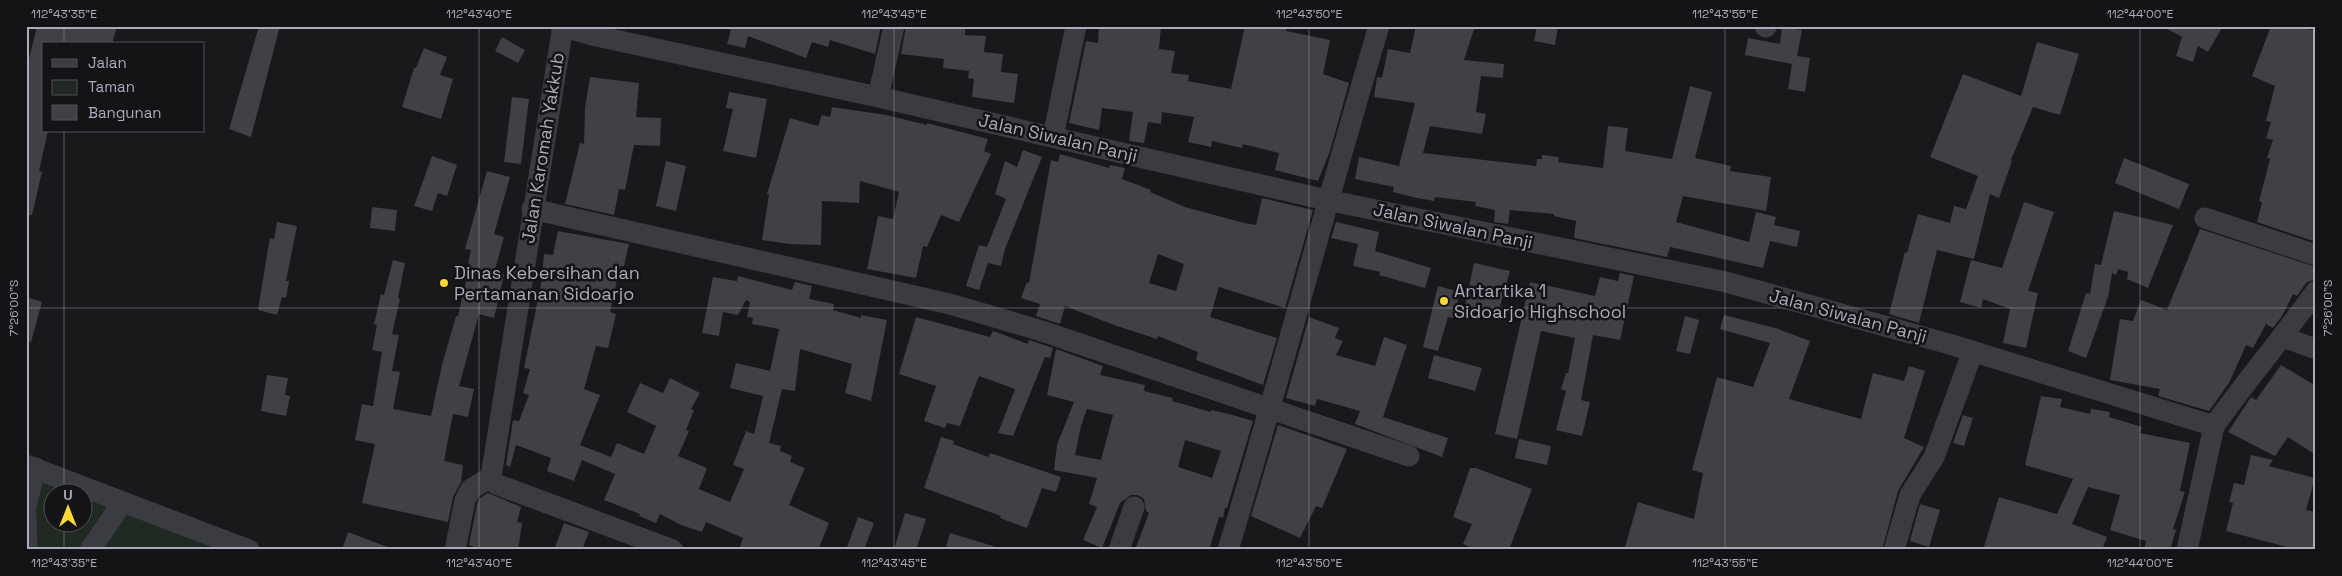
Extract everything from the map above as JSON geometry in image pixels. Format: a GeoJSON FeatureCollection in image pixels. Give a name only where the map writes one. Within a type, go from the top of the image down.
{"type":"FeatureCollection","features":[{"type":"Feature","properties":{"kind":"street","name":"Jalan Siwalan Panji"},"geometry":{"type":"LineString","coordinates":[[563,26],[602,37],[878,97],[1327,200],[1726,282],[1973,351],[2214,426]]}},
{"type":"Feature","properties":{"kind":"street","name":"Jalan Karomah Yakkub"},"geometry":{"type":"LineString","coordinates":[[491,477],[532,209],[563,26]]}},
{"type":"Feature","properties":{"kind":"street"},"geometry":{"type":"LineString","coordinates":[[878,97],[894,26]]}},
{"type":"Feature","properties":{"kind":"street"},"geometry":{"type":"LineString","coordinates":[[1053,137],[1076,26]]}},
{"type":"Feature","properties":{"kind":"street"},"geometry":{"type":"LineString","coordinates":[[1228,550],[1271,408],[1327,200],[1379,26]]}},
{"type":"Feature","properties":{"kind":"street"},"geometry":{"type":"LineString","coordinates":[[532,209],[950,304],[1042,331],[1409,456]]}},
{"type":"Feature","properties":{"kind":"street"},"geometry":{"type":"LineString","coordinates":[[2206,218],[2316,255]]}},
{"type":"Feature","properties":{"kind":"street"},"geometry":{"type":"LineString","coordinates":[[2187,550],[2214,426],[2247,379],[2283,338],[2316,291]]}},
{"type":"Feature","properties":{"kind":"street"},"geometry":{"type":"LineString","coordinates":[[2283,338],[2316,349]]}},
{"type":"Feature","properties":{"kind":"street"},"geometry":{"type":"LineString","coordinates":[[1894,550],[1910,495],[1934,457],[1973,351]]}},
{"type":"Feature","properties":{"kind":"street"},"geometry":{"type":"LineString","coordinates":[[26,505],[31,467],[249,550]]}},
{"type":"Feature","properties":{"kind":"street"},"geometry":{"type":"LineString","coordinates":[[455,550],[466,500],[471,489],[491,477],[496,484],[673,550]]}},
{"type":"Feature","properties":{"kind":"street"},"geometry":{"type":"LineString","coordinates":[[90,550],[124,502]]}},
{"type":"Feature","properties":{"kind":"street"},"geometry":{"type":"LineString","coordinates":[[1119,550],[1134,507]]}},
{"type":"Feature","properties":{"kind":"street"},"geometry":{"type":"LineString","coordinates":[[26,514],[27,550]]}},
{"type":"Feature","properties":{"kind":"green space"},"geometry":{"type":"Polygon","coordinates":[[[26,465],[77,484],[42,484],[42,534],[92,534],[92,490],[254,550],[26,550],[26,465]]]}},
{"type":"Feature","properties":{"kind":"building"},"geometry":{"type":"Polygon","coordinates":[[[37,26],[117,26],[113,42],[42,42],[42,132],[48,132],[39,171],[42,172],[32,215],[26,215],[26,71],[37,26]]]}},
{"type":"Feature","properties":{"kind":"building"},"geometry":{"type":"Polygon","coordinates":[[[259,26],[280,26],[251,137],[229,129],[259,26]]]}},
{"type":"Feature","properties":{"kind":"building"},"geometry":{"type":"Polygon","coordinates":[[[725,26],[881,26],[875,54],[830,40],[828,47],[812,42],[806,58],[748,36],[745,48],[727,44],[731,30],[725,28],[725,26]]]}},
{"type":"Feature","properties":{"kind":"building"},"geometry":{"type":"Polygon","coordinates":[[[906,26],[965,26],[965,35],[986,36],[984,52],[1003,54],[1001,72],[1018,74],[1014,103],[972,97],[974,79],[968,78],[969,71],[943,68],[944,59],[901,54],[906,26]]]}},
{"type":"Feature","properties":{"kind":"building"},"geometry":{"type":"Polygon","coordinates":[[[1099,26],[1161,26],[1159,49],[1175,51],[1171,73],[1189,75],[1188,81],[1231,89],[1245,26],[1287,26],[1286,31],[1330,40],[1323,74],[1349,83],[1330,151],[1318,181],[1275,170],[1279,153],[1243,144],[1242,148],[1212,141],[1211,147],[1188,142],[1194,117],[1162,112],[1161,124],[1148,122],[1144,143],[1129,141],[1133,112],[1102,108],[1099,130],[1069,123],[1086,41],[1098,43],[1099,26]]]}},
{"type":"Feature","properties":{"kind":"building"},"geometry":{"type":"Polygon","coordinates":[[[1416,26],[1475,26],[1464,60],[1504,64],[1503,78],[1481,76],[1476,112],[1486,114],[1482,134],[1430,126],[1423,153],[1536,166],[1537,159],[1542,159],[1542,155],[1559,157],[1558,162],[1603,168],[1608,126],[1628,128],[1625,151],[1672,159],[1690,86],[1712,92],[1695,158],[1731,166],[1730,171],[1771,177],[1766,211],[1683,196],[1676,222],[1749,242],[1756,212],[1776,217],[1774,225],[1800,231],[1797,247],[1770,241],[1763,268],[1670,247],[1667,257],[1574,238],[1576,221],[1554,216],[1554,214],[1510,210],[1508,224],[1494,222],[1495,210],[1475,206],[1476,202],[1435,197],[1434,201],[1417,198],[1393,192],[1394,187],[1355,179],[1359,157],[1399,166],[1415,103],[1374,97],[1377,77],[1382,78],[1388,49],[1410,53],[1416,26]]]}},
{"type":"Feature","properties":{"kind":"building"},"geometry":{"type":"Polygon","coordinates":[[[1537,26],[1558,26],[1555,45],[1534,41],[1537,26]]]}},
{"type":"Feature","properties":{"kind":"building"},"geometry":{"type":"Polygon","coordinates":[[[2162,26],[2223,26],[2208,52],[2198,46],[2193,62],[2176,56],[2182,37],[2162,26]]]}},
{"type":"Feature","properties":{"kind":"building"},"geometry":{"type":"Polygon","coordinates":[[[2271,26],[2303,26],[2302,29],[2316,30],[2316,242],[2257,222],[2262,202],[2259,201],[2270,159],[2267,158],[2273,140],[2266,138],[2271,122],[2266,121],[2275,86],[2252,76],[2271,26]]]}},
{"type":"Feature","properties":{"kind":"building"},"geometry":{"type":"Polygon","coordinates":[[[1782,27],[1802,30],[1797,56],[1810,58],[1805,92],[1788,89],[1792,64],[1745,55],[1748,38],[1780,44],[1782,27]]]}},
{"type":"Feature","properties":{"kind":"building"},"geometry":{"type":"Polygon","coordinates":[[[502,37],[525,50],[518,63],[495,51],[502,37]]]}},
{"type":"Feature","properties":{"kind":"building"},"geometry":{"type":"Polygon","coordinates":[[[2037,42],[2079,54],[2060,115],[2033,107],[2011,160],[1999,198],[1990,194],[1974,259],[1937,250],[1919,323],[1889,314],[1905,252],[1907,253],[1918,214],[1950,223],[1954,206],[1966,209],[1978,176],[1930,157],[1963,74],[2021,96],[2037,42]]]}},
{"type":"Feature","properties":{"kind":"building"},"geometry":{"type":"Polygon","coordinates":[[[424,48],[447,57],[440,75],[453,79],[441,119],[402,107],[414,68],[416,68],[424,48]]]}},
{"type":"Feature","properties":{"kind":"building"},"geometry":{"type":"Polygon","coordinates":[[[590,77],[639,83],[636,117],[661,118],[660,146],[634,145],[625,190],[619,189],[614,215],[565,204],[580,143],[584,144],[585,108],[590,77]]]}},
{"type":"Feature","properties":{"kind":"building"},"geometry":{"type":"Polygon","coordinates":[[[729,92],[767,99],[756,158],[723,151],[733,109],[726,108],[729,92]]]}},
{"type":"Feature","properties":{"kind":"building"},"geometry":{"type":"Polygon","coordinates":[[[512,97],[529,99],[521,164],[504,162],[512,97]]]}},
{"type":"Feature","properties":{"kind":"building"},"geometry":{"type":"Polygon","coordinates":[[[832,107],[886,115],[927,125],[927,123],[988,139],[984,151],[991,154],[959,222],[941,215],[927,247],[923,246],[916,278],[867,269],[878,216],[893,219],[899,192],[860,181],[859,203],[822,201],[821,245],[789,244],[762,240],[769,194],[767,194],[790,118],[818,126],[822,115],[830,117],[832,107]]]}},
{"type":"Feature","properties":{"kind":"building"},"geometry":{"type":"Polygon","coordinates":[[[1023,150],[1042,157],[1005,249],[1001,266],[988,263],[979,290],[966,286],[979,245],[987,247],[1006,199],[995,194],[1005,161],[1017,167],[1023,150]]]}},
{"type":"Feature","properties":{"kind":"building"},"geometry":{"type":"Polygon","coordinates":[[[1060,154],[1109,168],[1110,165],[1125,168],[1122,179],[1151,190],[1150,192],[1185,207],[1244,223],[1256,225],[1262,198],[1313,210],[1285,308],[1219,287],[1210,317],[1277,338],[1263,385],[1196,360],[1198,352],[1158,336],[1157,339],[1065,306],[1060,324],[1036,316],[1040,304],[1021,298],[1027,282],[1029,283],[1051,160],[1058,162],[1060,154]],[[1158,254],[1149,283],[1176,291],[1184,264],[1158,254]]]}},
{"type":"Feature","properties":{"kind":"building"},"geometry":{"type":"Polygon","coordinates":[[[432,156],[457,165],[447,196],[438,193],[432,211],[414,206],[432,156]]]}},
{"type":"Feature","properties":{"kind":"building"},"geometry":{"type":"Polygon","coordinates":[[[2124,158],[2189,184],[2179,209],[2115,183],[2124,158]]]}},
{"type":"Feature","properties":{"kind":"building"},"geometry":{"type":"Polygon","coordinates":[[[666,161],[686,166],[676,211],[656,206],[666,161]]]}},
{"type":"Feature","properties":{"kind":"building"},"geometry":{"type":"Polygon","coordinates":[[[487,171],[510,177],[494,234],[504,237],[494,273],[504,275],[494,318],[479,314],[459,386],[474,389],[468,417],[453,414],[444,461],[463,465],[461,482],[453,497],[448,522],[362,503],[375,444],[355,440],[362,404],[373,406],[382,352],[372,350],[377,325],[374,324],[381,294],[384,295],[393,260],[405,263],[398,298],[400,299],[392,334],[399,335],[392,371],[400,372],[393,409],[431,416],[442,365],[456,316],[458,316],[470,264],[468,263],[471,250],[465,249],[487,171]]]}},
{"type":"Feature","properties":{"kind":"building"},"geometry":{"type":"Polygon","coordinates":[[[2024,202],[2054,212],[2028,291],[2038,293],[2026,348],[2003,343],[2010,309],[1983,299],[1981,308],[1960,302],[1971,260],[2002,268],[2024,202]]]}},
{"type":"Feature","properties":{"kind":"building"},"geometry":{"type":"Polygon","coordinates":[[[372,207],[397,210],[395,231],[370,228],[372,207]]]}},
{"type":"Feature","properties":{"kind":"building"},"geometry":{"type":"Polygon","coordinates":[[[2114,211],[2173,225],[2148,288],[2127,279],[2128,272],[2118,269],[2116,275],[2112,273],[2108,297],[2086,358],[2068,351],[2086,293],[2090,294],[2095,264],[2101,265],[2114,211]]]}},
{"type":"Feature","properties":{"kind":"building"},"geometry":{"type":"Polygon","coordinates":[[[277,222],[297,226],[286,281],[289,281],[286,298],[282,297],[277,315],[258,310],[270,238],[274,239],[277,222]]]}},
{"type":"Feature","properties":{"kind":"building"},"geometry":{"type":"Polygon","coordinates":[[[1336,222],[1379,232],[1375,251],[1431,268],[1425,288],[1379,275],[1380,272],[1353,266],[1358,244],[1331,238],[1336,222]]]}},
{"type":"Feature","properties":{"kind":"building"},"geometry":{"type":"Polygon","coordinates":[[[2200,229],[2316,267],[2316,279],[2306,283],[2297,296],[2293,294],[2282,316],[2273,328],[2266,324],[2253,348],[2246,345],[2229,383],[2209,411],[2158,396],[2160,389],[2110,380],[2120,319],[2133,321],[2141,300],[2167,310],[2200,229]]]}},
{"type":"Feature","properties":{"kind":"building"},"geometry":{"type":"Polygon","coordinates":[[[558,231],[629,244],[624,266],[620,266],[610,312],[616,314],[608,348],[596,346],[584,389],[600,395],[580,445],[611,457],[617,443],[644,454],[656,426],[627,412],[640,383],[663,393],[670,378],[700,393],[691,409],[694,410],[686,430],[689,431],[678,456],[707,468],[699,489],[730,502],[744,469],[733,465],[746,431],[754,434],[763,396],[730,388],[736,363],[770,371],[779,329],[752,324],[753,318],[747,317],[750,302],[746,300],[738,315],[723,312],[719,336],[702,333],[713,277],[737,281],[738,276],[792,290],[795,282],[812,286],[809,299],[834,304],[833,310],[861,318],[861,315],[887,320],[871,401],[845,393],[852,364],[800,349],[795,391],[782,389],[769,443],[781,446],[780,451],[792,456],[790,462],[805,468],[789,505],[829,523],[818,550],[739,550],[743,538],[706,522],[702,532],[681,525],[660,514],[656,523],[639,516],[640,514],[604,500],[615,474],[582,460],[574,481],[547,471],[551,458],[516,445],[510,467],[506,465],[513,420],[519,421],[529,395],[523,393],[530,369],[524,368],[542,279],[544,254],[553,255],[558,231]]]}},
{"type":"Feature","properties":{"kind":"building"},"geometry":{"type":"Polygon","coordinates":[[[1474,263],[1510,271],[1498,313],[1465,305],[1474,263]]]}},
{"type":"Feature","properties":{"kind":"building"},"geometry":{"type":"Polygon","coordinates":[[[1620,273],[1634,276],[1620,340],[1593,335],[1581,400],[1590,402],[1582,436],[1556,430],[1566,391],[1561,389],[1566,373],[1568,373],[1575,338],[1541,331],[1517,439],[1495,434],[1530,282],[1595,296],[1600,277],[1618,281],[1620,273]]]}},
{"type":"Feature","properties":{"kind":"building"},"geometry":{"type":"Polygon","coordinates":[[[1438,286],[1460,292],[1453,318],[1448,317],[1438,351],[1423,347],[1438,286]]]}},
{"type":"Feature","properties":{"kind":"building"},"geometry":{"type":"Polygon","coordinates":[[[26,297],[42,302],[31,342],[26,341],[26,297]]]}},
{"type":"Feature","properties":{"kind":"building"},"geometry":{"type":"Polygon","coordinates":[[[1724,315],[1775,328],[1810,341],[1789,399],[1861,419],[1873,373],[1904,381],[1909,366],[1925,371],[1904,438],[1924,447],[1898,491],[1882,550],[1624,550],[1638,502],[1694,519],[1703,473],[1692,470],[1717,377],[1753,387],[1770,343],[1720,329],[1724,315]]]}},
{"type":"Feature","properties":{"kind":"building"},"geometry":{"type":"Polygon","coordinates":[[[1685,316],[1699,320],[1690,354],[1676,351],[1685,316]]]}},
{"type":"Feature","properties":{"kind":"building"},"geometry":{"type":"Polygon","coordinates":[[[916,317],[990,337],[993,331],[1028,344],[1029,340],[1053,348],[1050,358],[1045,357],[1013,436],[998,433],[1015,389],[979,376],[960,426],[947,423],[945,428],[924,421],[936,386],[899,374],[916,317]]]}},
{"type":"Feature","properties":{"kind":"building"},"geometry":{"type":"Polygon","coordinates":[[[1309,317],[1339,328],[1335,338],[1343,341],[1336,355],[1375,366],[1384,337],[1407,345],[1383,417],[1448,438],[1442,457],[1355,424],[1360,411],[1317,399],[1315,406],[1286,398],[1309,317]]]}},
{"type":"Feature","properties":{"kind":"building"},"geometry":{"type":"Polygon","coordinates":[[[1056,349],[1103,366],[1100,375],[1145,385],[1144,391],[1173,398],[1172,401],[1253,421],[1227,508],[1225,508],[1223,518],[1219,517],[1209,550],[1135,550],[1149,513],[1146,511],[1144,499],[1138,495],[1131,495],[1120,503],[1102,548],[1083,540],[1097,507],[1089,504],[1097,478],[1054,470],[1057,445],[1074,402],[1047,395],[1056,349]],[[1087,409],[1081,426],[1075,455],[1101,460],[1113,415],[1087,409]],[[1185,440],[1178,467],[1212,478],[1221,451],[1185,440]]]}},
{"type":"Feature","properties":{"kind":"building"},"geometry":{"type":"Polygon","coordinates":[[[1434,355],[1482,368],[1475,391],[1428,378],[1434,355]]]}},
{"type":"Feature","properties":{"kind":"building"},"geometry":{"type":"Polygon","coordinates":[[[2281,365],[2316,386],[2316,455],[2288,437],[2275,456],[2228,432],[2251,397],[2256,400],[2281,365]]]}},
{"type":"Feature","properties":{"kind":"building"},"geometry":{"type":"Polygon","coordinates":[[[267,375],[288,378],[285,395],[290,396],[286,416],[261,411],[267,375]]]}},
{"type":"Feature","properties":{"kind":"building"},"geometry":{"type":"Polygon","coordinates":[[[2041,396],[2062,399],[2060,407],[2090,414],[2091,409],[2110,412],[2109,417],[2142,427],[2140,433],[2190,443],[2180,491],[2185,492],[2173,529],[2176,530],[2170,550],[2144,550],[2146,541],[2110,530],[2120,495],[2088,487],[2072,524],[2107,537],[2102,550],[1983,550],[1999,497],[2057,514],[2073,479],[2025,465],[2041,396]]]}},
{"type":"Feature","properties":{"kind":"building"},"geometry":{"type":"Polygon","coordinates":[[[1963,415],[1973,418],[1964,446],[1953,443],[1963,415]]]}},
{"type":"Feature","properties":{"kind":"building"},"geometry":{"type":"Polygon","coordinates":[[[1278,425],[1347,449],[1322,508],[1316,506],[1300,538],[1251,516],[1278,425]]]}},
{"type":"Feature","properties":{"kind":"building"},"geometry":{"type":"Polygon","coordinates":[[[941,437],[954,441],[953,444],[988,457],[990,453],[1061,477],[1056,492],[1042,488],[1027,528],[1000,518],[1001,516],[924,488],[941,437]]]}},
{"type":"Feature","properties":{"kind":"building"},"geometry":{"type":"Polygon","coordinates":[[[1519,439],[1551,446],[1547,465],[1515,458],[1519,439]]]}},
{"type":"Feature","properties":{"kind":"building"},"geometry":{"type":"Polygon","coordinates":[[[2251,455],[2273,460],[2269,466],[2315,478],[2306,510],[2316,512],[2316,550],[2299,550],[2226,531],[2233,503],[2229,502],[2234,483],[2244,485],[2251,455]]]}},
{"type":"Feature","properties":{"kind":"building"},"geometry":{"type":"Polygon","coordinates":[[[1470,468],[1476,468],[1532,489],[1509,550],[1476,550],[1463,544],[1472,524],[1453,517],[1470,468]]]}},
{"type":"Feature","properties":{"kind":"building"},"geometry":{"type":"Polygon","coordinates":[[[488,493],[521,507],[517,522],[522,523],[518,550],[482,550],[469,545],[477,504],[480,498],[488,493]]]}},
{"type":"Feature","properties":{"kind":"building"},"geometry":{"type":"Polygon","coordinates":[[[1920,504],[1940,510],[1929,547],[1910,541],[1920,504]]]}},
{"type":"Feature","properties":{"kind":"building"},"geometry":{"type":"Polygon","coordinates":[[[905,513],[926,519],[916,550],[894,550],[905,513]]]}},
{"type":"Feature","properties":{"kind":"building"},"geometry":{"type":"Polygon","coordinates":[[[858,517],[874,523],[864,550],[846,550],[858,517]]]}},
{"type":"Feature","properties":{"kind":"building"},"geometry":{"type":"Polygon","coordinates":[[[564,523],[589,532],[582,550],[554,550],[564,523]]]}},
{"type":"Feature","properties":{"kind":"building"},"geometry":{"type":"Polygon","coordinates":[[[348,532],[390,548],[390,550],[342,550],[348,532]]]}},
{"type":"Feature","properties":{"kind":"building"},"geometry":{"type":"Polygon","coordinates":[[[950,533],[993,546],[993,550],[945,550],[950,533]]]}},
{"type":"Feature","properties":{"kind":"place","name":"Dinas Kebersihan dan Pertamanan Sidoarjo"},"geometry":{"type":"Point","coordinates":[444,283]}},
{"type":"Feature","properties":{"kind":"place","name":"Antartika 1 Sidoarjo Highschool"},"geometry":{"type":"Point","coordinates":[1444,301]}}]}
